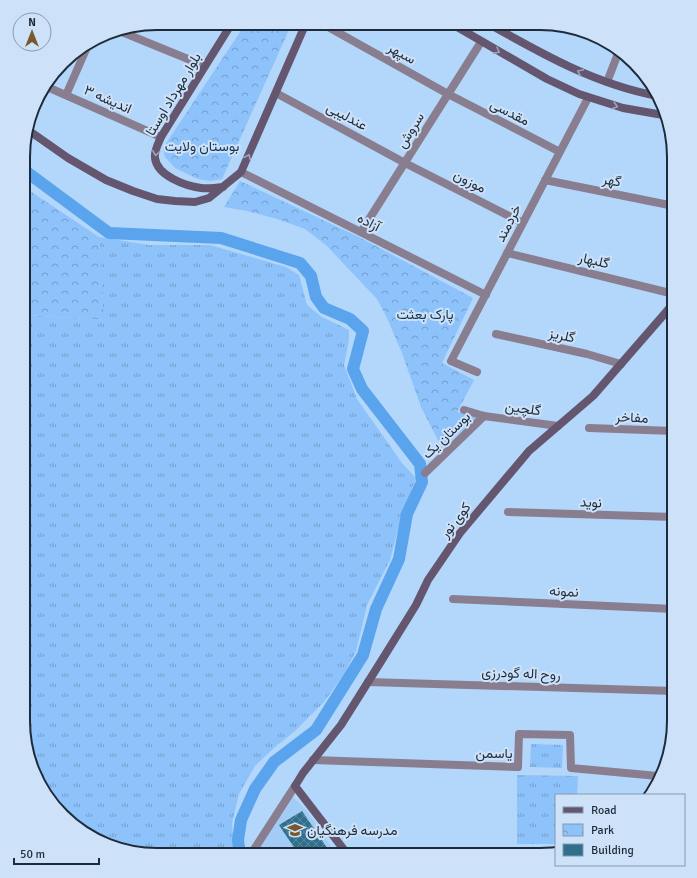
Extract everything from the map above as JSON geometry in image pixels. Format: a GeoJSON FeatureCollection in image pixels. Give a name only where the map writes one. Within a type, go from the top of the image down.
{"type":"FeatureCollection","features":[{"type":"Feature","properties":{"kind":"street","name":"بلوار مهرداد اوستا"},"geometry":{"type":"LineString","coordinates":[[224,187],[203,189],[193,187],[165,174],[155,159],[156,149],[161,137],[228,30]]}},
{"type":"Feature","properties":{"kind":"street"},"geometry":{"type":"LineString","coordinates":[[32,133],[68,158],[106,180],[133,191],[157,199],[175,201],[195,202],[209,198],[241,172],[303,30]]}},
{"type":"Feature","properties":{"kind":"street","name":"سپهر"},"geometry":{"type":"LineString","coordinates":[[332,30],[448,94]]}},
{"type":"Feature","properties":{"kind":"street"},"geometry":{"type":"LineString","coordinates":[[462,30],[547,79],[588,98],[623,108],[659,114]]}},
{"type":"Feature","properties":{"kind":"street"},"geometry":{"type":"LineString","coordinates":[[500,30],[524,44],[584,74],[650,94]]}},
{"type":"Feature","properties":{"kind":"street"},"geometry":{"type":"LineString","coordinates":[[126,34],[205,66]]}},
{"type":"Feature","properties":{"kind":"street","name":"سروش"},"geometry":{"type":"LineString","coordinates":[[361,232],[481,42]]}},
{"type":"Feature","properties":{"kind":"street"},"geometry":{"type":"LineString","coordinates":[[66,95],[85,53]]}},
{"type":"Feature","properties":{"kind":"street"},"geometry":{"type":"LineString","coordinates":[[607,82],[617,56]]}},
{"type":"Feature","properties":{"kind":"street","name":"اندیشه ۳"},"geometry":{"type":"LineString","coordinates":[[50,88],[161,137]]}},
{"type":"Feature","properties":{"kind":"street","name":"عندلیبی"},"geometry":{"type":"LineString","coordinates":[[276,93],[405,163]]}},
{"type":"Feature","properties":{"kind":"street","name":"مقدسی"},"geometry":{"type":"LineString","coordinates":[[448,94],[560,152]]}},
{"type":"Feature","properties":{"kind":"street","name":"خردمند"},"geometry":{"type":"LineString","coordinates":[[477,372],[451,361],[588,98]]}},
{"type":"Feature","properties":{"kind":"street","name":"موزون"},"geometry":{"type":"LineString","coordinates":[[405,163],[523,223]]}},
{"type":"Feature","properties":{"kind":"street","name":"آزاده"},"geometry":{"type":"LineString","coordinates":[[241,172],[486,294]]}},
{"type":"Feature","properties":{"kind":"street","name":"گهر"},"geometry":{"type":"LineString","coordinates":[[545,180],[667,205]]}},
{"type":"Feature","properties":{"kind":"street","name":"گلبهار"},"geometry":{"type":"LineString","coordinates":[[507,253],[667,292]]}},
{"type":"Feature","properties":{"kind":"street","name":"کوی نور"},"geometry":{"type":"LineString","coordinates":[[295,786],[313,760],[341,725],[416,605],[428,580],[460,533],[529,451],[593,396],[621,364],[667,317]]}},
{"type":"Feature","properties":{"kind":"street","name":"گلریز"},"geometry":{"type":"LineString","coordinates":[[496,334],[587,354],[621,364]]}},
{"type":"Feature","properties":{"kind":"street","name":"گلچین"},"geometry":{"type":"LineString","coordinates":[[464,410],[484,416],[558,426]]}},
{"type":"Feature","properties":{"kind":"street","name":"بوستان یک"},"geometry":{"type":"LineString","coordinates":[[425,473],[484,416]]}},
{"type":"Feature","properties":{"kind":"street","name":"مفاخر"},"geometry":{"type":"LineString","coordinates":[[589,428],[667,432]]}},
{"type":"Feature","properties":{"kind":"street","name":"نوید"},"geometry":{"type":"LineString","coordinates":[[508,512],[667,517]]}},
{"type":"Feature","properties":{"kind":"street","name":"نمونه"},"geometry":{"type":"LineString","coordinates":[[453,598],[667,609]]}},
{"type":"Feature","properties":{"kind":"street","name":"روح اله گودرزی"},"geometry":{"type":"LineString","coordinates":[[368,682],[667,691]]}},
{"type":"Feature","properties":{"kind":"street","name":"یاسمن"},"geometry":{"type":"LineString","coordinates":[[313,760],[518,767],[519,734],[570,735],[571,768],[655,776]]}},
{"type":"Feature","properties":{"kind":"street"},"geometry":{"type":"LineString","coordinates":[[256,848],[295,786],[342,848]]}},
{"type":"Feature","properties":{"kind":"shaded area","name":"مدرسه فرهنگیان"},"geometry":{"type":"Polygon","coordinates":[[[292,796],[307,811],[332,848],[259,848],[292,796]]]}},
{"type":"Feature","properties":{"kind":"green space","name":"بوستان ولایت"},"geometry":{"type":"Polygon","coordinates":[[[241,30],[289,30],[222,179],[210,181],[198,179],[175,168],[165,157],[163,148],[241,30]]]}},
{"type":"Feature","properties":{"kind":"green space","name":"پارک بعثت"},"geometry":{"type":"Polygon","coordinates":[[[240,181],[361,238],[473,298],[442,363],[474,380],[457,412],[477,418],[442,448],[421,407],[402,353],[377,299],[327,246],[305,229],[277,219],[224,207],[240,181]]]}},
{"type":"Feature","properties":{"kind":"green space"},"geometry":{"type":"Polygon","coordinates":[[[30,191],[99,237],[104,320],[30,315],[30,191]]]}},
{"type":"Feature","properties":{"kind":"green space"},"geometry":{"type":"Polygon","coordinates":[[[99,237],[149,245],[210,245],[286,267],[299,275],[307,305],[322,317],[349,330],[349,340],[344,365],[357,399],[402,463],[416,478],[401,518],[390,560],[367,605],[356,651],[344,674],[324,702],[295,731],[255,766],[239,794],[232,823],[234,848],[149,848],[133,846],[101,835],[80,822],[67,811],[56,798],[47,784],[34,754],[30,721],[30,315],[103,320],[99,237]]]}},
{"type":"Feature","properties":{"kind":"green space"},"geometry":{"type":"Polygon","coordinates":[[[531,744],[563,745],[562,768],[530,767],[531,744]]]}},
{"type":"Feature","properties":{"kind":"green space"},"geometry":{"type":"Polygon","coordinates":[[[517,775],[578,776],[577,794],[555,794],[555,844],[517,844],[517,775]]]}},
{"type":"Feature","properties":{"kind":"building"},"geometry":{"type":"Polygon","coordinates":[[[302,811],[327,848],[294,848],[279,825],[302,811]]]}},
{"type":"Feature","properties":{"kind":"waterway"},"geometry":{"type":"LineString","coordinates":[[30,174],[109,233],[221,238],[300,263],[311,276],[316,297],[324,308],[350,319],[363,331],[353,369],[362,389],[420,464],[422,482],[407,514],[399,559],[376,609],[363,655],[316,730],[274,762],[255,789],[241,820],[238,840],[239,848]]}},
{"type":"Feature","properties":{"kind":"place","name":"مدرسه فرهنگیان"},"geometry":{"type":"Point","coordinates":[295,830]}}]}
